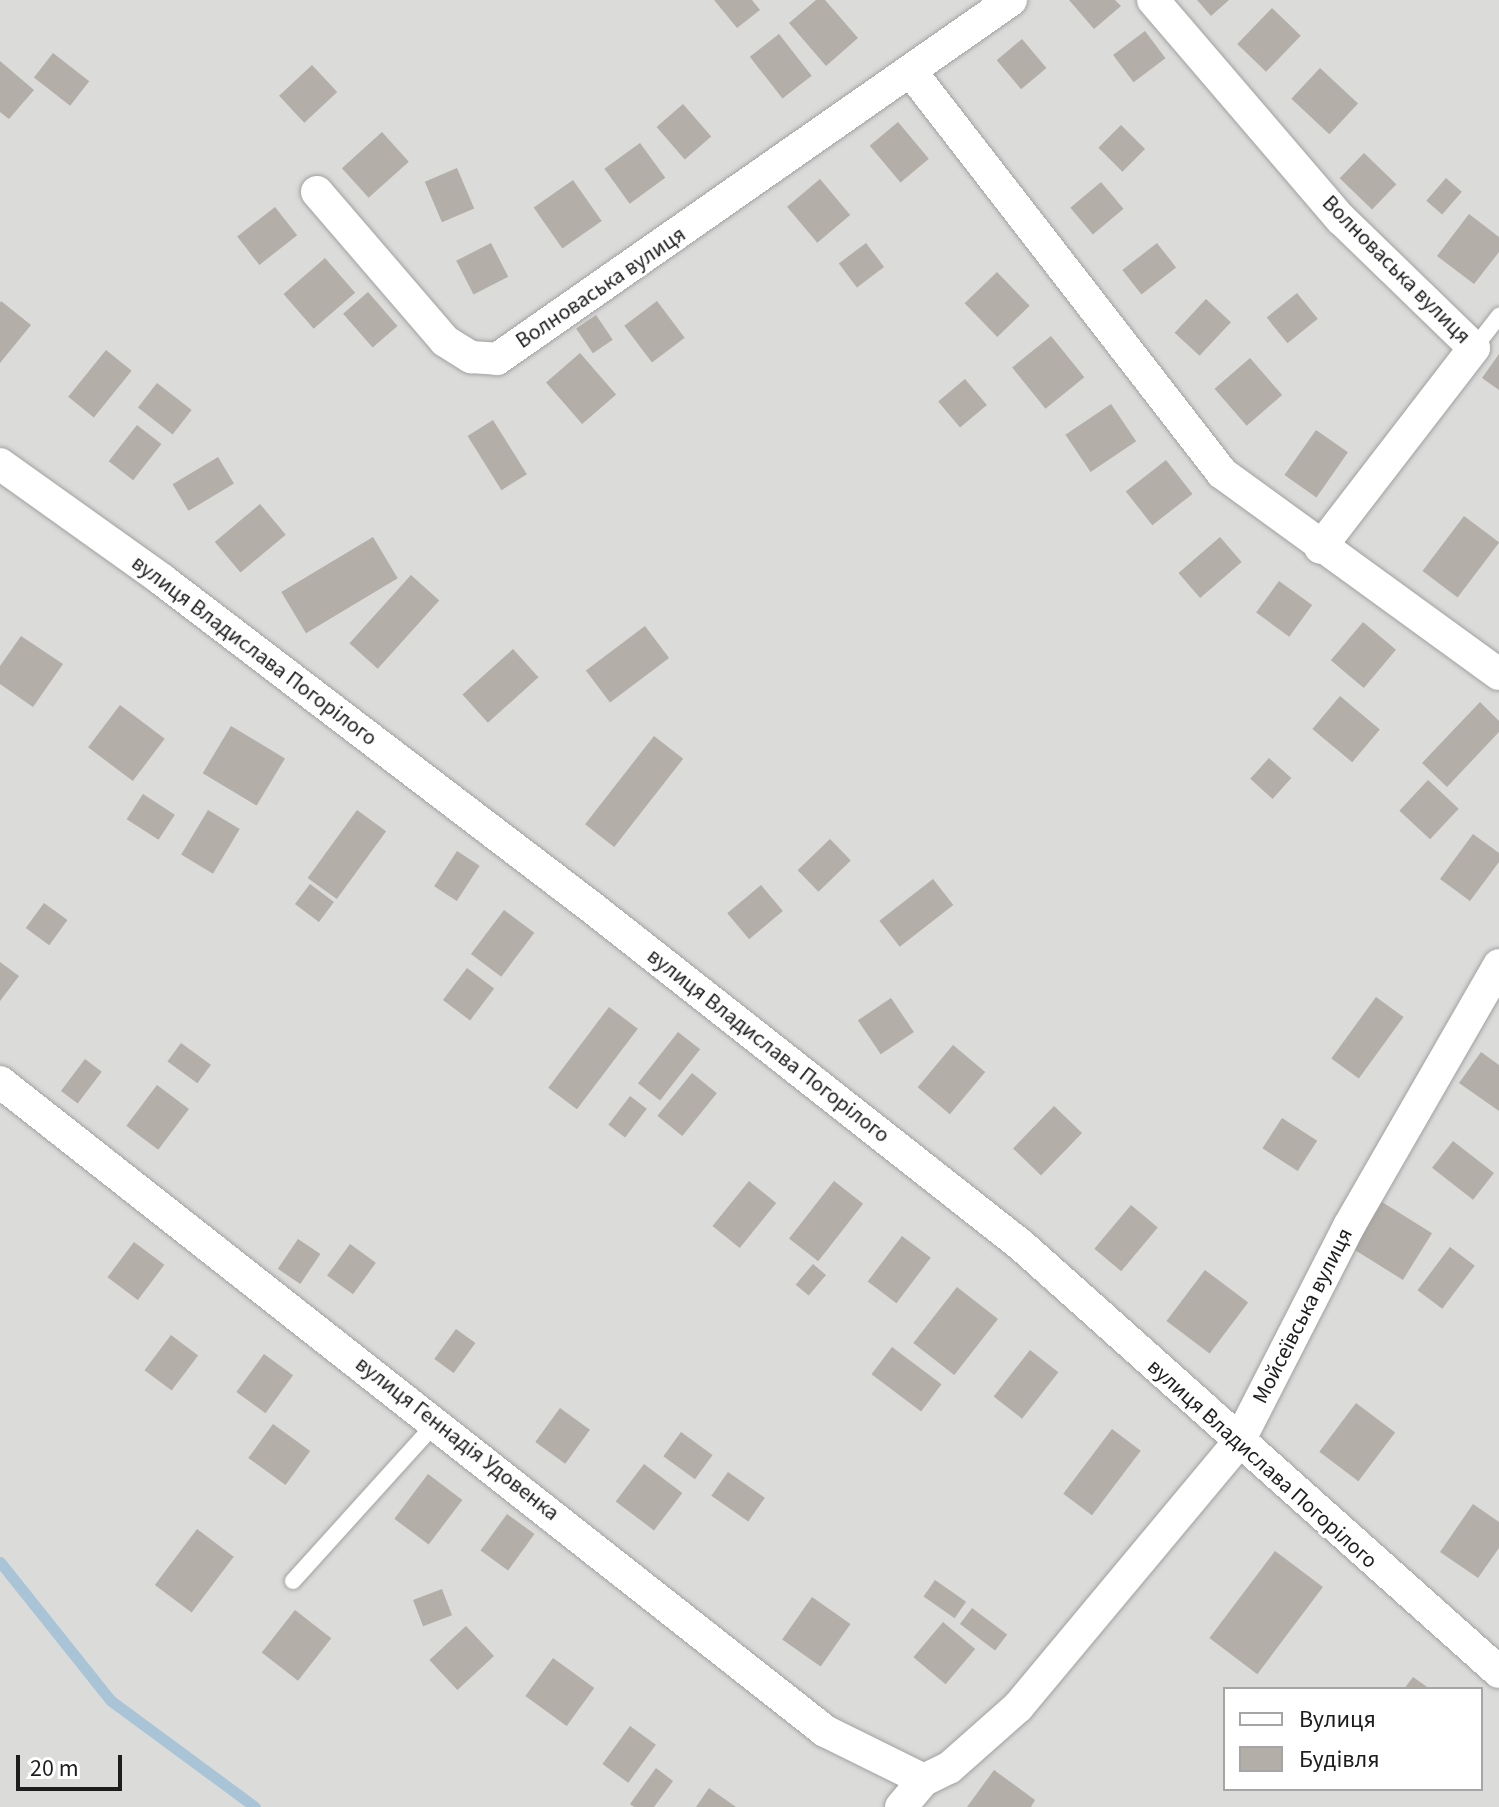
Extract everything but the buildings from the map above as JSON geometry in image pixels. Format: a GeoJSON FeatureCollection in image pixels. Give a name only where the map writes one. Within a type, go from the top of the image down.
{"type":"FeatureCollection","features":[{"type":"Feature","properties":{"kind":"street","name":"Волноваська вулиця"},"geometry":{"type":"LineString","coordinates":[[317,192],[445,341],[471,357],[497,359],[912,73],[1011,0]]}},
{"type":"Feature","properties":{"kind":"street","name":"Волноваська вулиця"},"geometry":{"type":"LineString","coordinates":[[1153,0],[1341,219],[1474,348],[1320,548]]}},
{"type":"Feature","properties":{"kind":"street"},"geometry":{"type":"LineString","coordinates":[[912,73],[1222,473],[1320,548],[1499,674]]}},
{"type":"Feature","properties":{"kind":"street","name":"вулиця Владислава Погорілого"},"geometry":{"type":"LineString","coordinates":[[0,464],[161,579],[590,906],[1021,1245],[1238,1443],[1495,1659]]}},
{"type":"Feature","properties":{"kind":"street","name":"Мойсеївська вулиця"},"geometry":{"type":"LineString","coordinates":[[901,1807],[924,1780],[949,1768],[1018,1707],[1238,1443],[1349,1226],[1499,965]]}},
{"type":"Feature","properties":{"kind":"street","name":"вулиця Геннадія Удовенка"},"geometry":{"type":"LineString","coordinates":[[0,1082],[825,1731],[924,1780]]}},
{"type":"Feature","properties":{"kind":"lane"},"geometry":{"type":"LineString","coordinates":[[1474,348],[1499,316]]}},
{"type":"Feature","properties":{"kind":"lane"},"geometry":{"type":"LineString","coordinates":[[293,1581],[436,1423]]}},
{"type":"Feature","properties":{"kind":"shaded area"},"geometry":{"type":"Polygon","coordinates":[[[0,0],[1499,0],[1499,1807],[0,1807],[0,0]]]}},
{"type":"Feature","properties":{"kind":"waterway"},"geometry":{"type":"LineString","coordinates":[[0,1562],[110,1700],[255,1807]]}}]}
